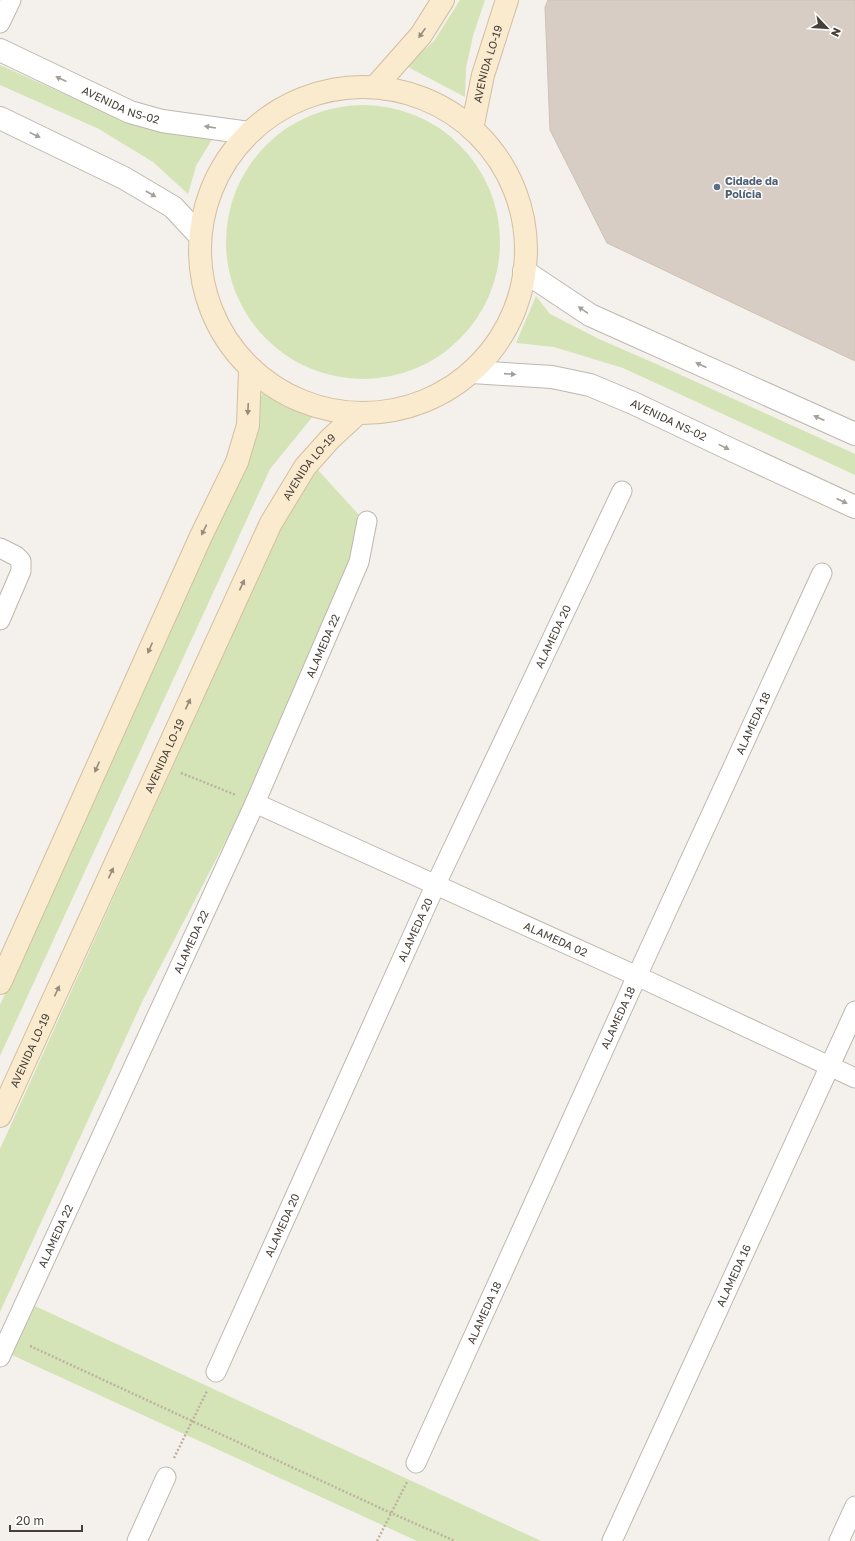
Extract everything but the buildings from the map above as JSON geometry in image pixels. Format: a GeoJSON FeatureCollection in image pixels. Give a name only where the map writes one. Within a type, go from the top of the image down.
{"type":"FeatureCollection","features":[{"type":"Feature","properties":{"kind":"main road"},"geometry":{"type":"LineString","coordinates":[[375,87],[421,35],[443,0]]}},
{"type":"Feature","properties":{"kind":"main road","name":"AVENIDA LO-19"},"geometry":{"type":"LineString","coordinates":[[472,129],[483,75],[507,0]]}},
{"type":"Feature","properties":{"kind":"main road"},"geometry":{"type":"LineString","coordinates":[[375,87],[410,94],[444,108],[472,129],[505,169],[516,196],[523,218],[524,271],[515,308],[497,342],[472,372],[443,392],[419,402],[388,412],[357,414],[328,411],[300,402],[273,388],[250,370],[224,333],[202,276],[200,236],[208,198],[224,163],[249,133],[276,112],[307,96],[340,88],[375,87]]}},
{"type":"Feature","properties":{"kind":"main road"},"geometry":{"type":"LineString","coordinates":[[0,983],[201,536],[237,462],[248,425],[250,370]]}},
{"type":"Feature","properties":{"kind":"main road","name":"AVENIDA LO-19"},"geometry":{"type":"LineString","coordinates":[[0,1116],[271,522],[305,467],[330,439],[357,414]]}},
{"type":"Feature","properties":{"kind":"street"},"geometry":{"type":"LineString","coordinates":[[0,23],[11,0]]}},
{"type":"Feature","properties":{"kind":"street","name":"AVENIDA NS-02"},"geometry":{"type":"LineString","coordinates":[[0,50],[130,112],[162,121],[249,133]]}},
{"type":"Feature","properties":{"kind":"street"},"geometry":{"type":"LineString","coordinates":[[0,118],[124,178],[173,207],[200,236]]}},
{"type":"Feature","properties":{"kind":"street"},"geometry":{"type":"LineString","coordinates":[[524,271],[590,315],[855,434]]}},
{"type":"Feature","properties":{"kind":"street","name":"AVENIDA NS-02"},"geometry":{"type":"LineString","coordinates":[[472,372],[552,377],[590,385],[633,403],[855,507]]}},
{"type":"Feature","properties":{"kind":"street","name":"ALAMEDA 20"},"geometry":{"type":"LineString","coordinates":[[216,1372],[435,886],[622,491]]}},
{"type":"Feature","properties":{"kind":"street","name":"ALAMEDA 22"},"geometry":{"type":"LineString","coordinates":[[0,1357],[255,803],[359,562],[367,521]]}},
{"type":"Feature","properties":{"kind":"street"},"geometry":{"type":"LineString","coordinates":[[0,548],[16,556],[21,561],[21,571],[0,620]]}},
{"type":"Feature","properties":{"kind":"street","name":"ALAMEDA 18"},"geometry":{"type":"LineString","coordinates":[[416,1463],[822,573]]}},
{"type":"Feature","properties":{"kind":"street","name":"ALAMEDA 02"},"geometry":{"type":"LineString","coordinates":[[255,803],[435,886],[637,976],[855,1078]]}},
{"type":"Feature","properties":{"kind":"street","name":"ALAMEDA 16"},"geometry":{"type":"LineString","coordinates":[[612,1541],[855,1011]]}},
{"type":"Feature","properties":{"kind":"street"},"geometry":{"type":"LineString","coordinates":[[137,1541],[166,1477]]}},
{"type":"Feature","properties":{"kind":"street"},"geometry":{"type":"LineString","coordinates":[[839,1541],[855,1506]]}},
{"type":"Feature","properties":{"kind":"path"},"geometry":{"type":"LineString","coordinates":[[160,765],[255,803]]}},
{"type":"Feature","properties":{"kind":"path"},"geometry":{"type":"LineString","coordinates":[[9,1336],[192,1422],[455,1541]]}},
{"type":"Feature","properties":{"kind":"path"},"geometry":{"type":"LineString","coordinates":[[166,1477],[216,1372]]}},
{"type":"Feature","properties":{"kind":"path"},"geometry":{"type":"LineString","coordinates":[[377,1541],[416,1463]]}},
{"type":"Feature","properties":{"kind":"green space"},"geometry":{"type":"Polygon","coordinates":[[[460,0],[485,0],[473,36],[466,68],[465,97],[406,66],[434,41],[460,0]]]}},
{"type":"Feature","properties":{"kind":"green space"},"geometry":{"type":"Polygon","coordinates":[[[0,65],[129,123],[214,136],[196,166],[188,194],[153,162],[99,129],[0,85],[0,65]]]}},
{"type":"Feature","properties":{"kind":"green space"},"geometry":{"type":"Polygon","coordinates":[[[363,105],[403,111],[439,128],[460,145],[477,166],[494,202],[500,242],[494,282],[477,318],[460,339],[439,356],[403,373],[363,379],[323,373],[287,356],[266,339],[249,318],[232,282],[226,242],[232,202],[249,166],[266,145],[287,128],[323,111],[363,105]]]}},
{"type":"Feature","properties":{"kind":"green space"},"geometry":{"type":"Polygon","coordinates":[[[536,296],[550,314],[599,339],[855,454],[855,475],[623,368],[554,347],[516,343],[536,296]]]}},
{"type":"Feature","properties":{"kind":"green space"},"geometry":{"type":"Polygon","coordinates":[[[262,393],[314,415],[270,469],[0,1056],[0,1005],[244,469],[262,393]]]}},
{"type":"Feature","properties":{"kind":"green space"},"geometry":{"type":"Polygon","coordinates":[[[317,469],[360,516],[352,562],[249,796],[143,1000],[0,1312],[0,1149],[246,604],[293,504],[317,469]]]}},
{"type":"Feature","properties":{"kind":"green space"},"geometry":{"type":"Polygon","coordinates":[[[35,1306],[541,1541],[417,1541],[12,1355],[35,1306]]]}},
{"type":"Feature","properties":{"kind":"place","name":"Cidade da Polícia"},"geometry":{"type":"Point","coordinates":[717,187]}}]}
